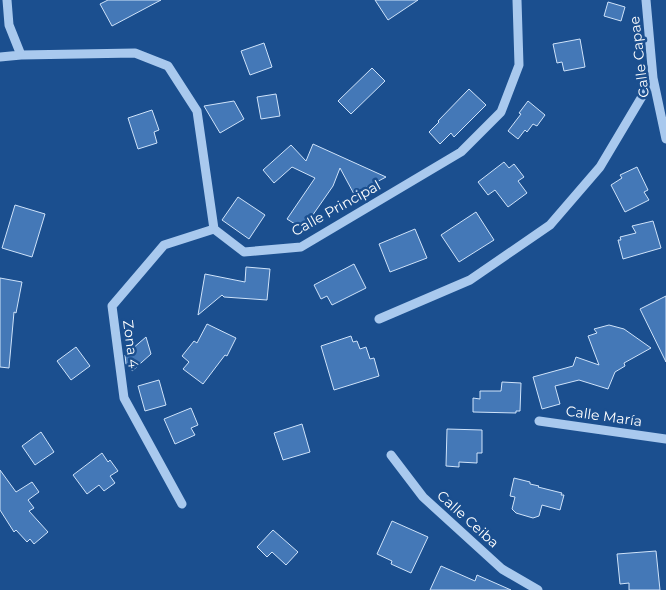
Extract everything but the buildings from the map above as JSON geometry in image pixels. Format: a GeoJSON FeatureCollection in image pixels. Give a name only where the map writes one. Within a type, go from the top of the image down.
{"type":"FeatureCollection","features":[{"type":"Feature","properties":{"kind":"street"},"geometry":{"type":"LineString","coordinates":[[8,0],[9,25],[21,55]]}},
{"type":"Feature","properties":{"kind":"street","name":"Calle Principal"},"geometry":{"type":"LineString","coordinates":[[214,229],[244,252],[301,247],[461,152],[500,112],[519,65],[517,0]]}},
{"type":"Feature","properties":{"kind":"street","name":"Calle Capae"},"geometry":{"type":"LineString","coordinates":[[646,0],[653,78],[666,140]]}},
{"type":"Feature","properties":{"kind":"street"},"geometry":{"type":"LineString","coordinates":[[0,57],[135,53],[168,66],[196,111],[214,229]]}},
{"type":"Feature","properties":{"kind":"street"},"geometry":{"type":"LineString","coordinates":[[379,319],[470,280],[550,225],[600,167],[653,78]]}},
{"type":"Feature","properties":{"kind":"street","name":"Zona 4"},"geometry":{"type":"LineString","coordinates":[[182,504],[124,398],[112,306],[164,244],[214,229]]}},
{"type":"Feature","properties":{"kind":"street","name":"Calle María"},"geometry":{"type":"LineString","coordinates":[[539,421],[666,439]]}},
{"type":"Feature","properties":{"kind":"street","name":"Calle Ceiba"},"geometry":{"type":"LineString","coordinates":[[391,455],[422,496],[502,569],[538,590]]}}]}
